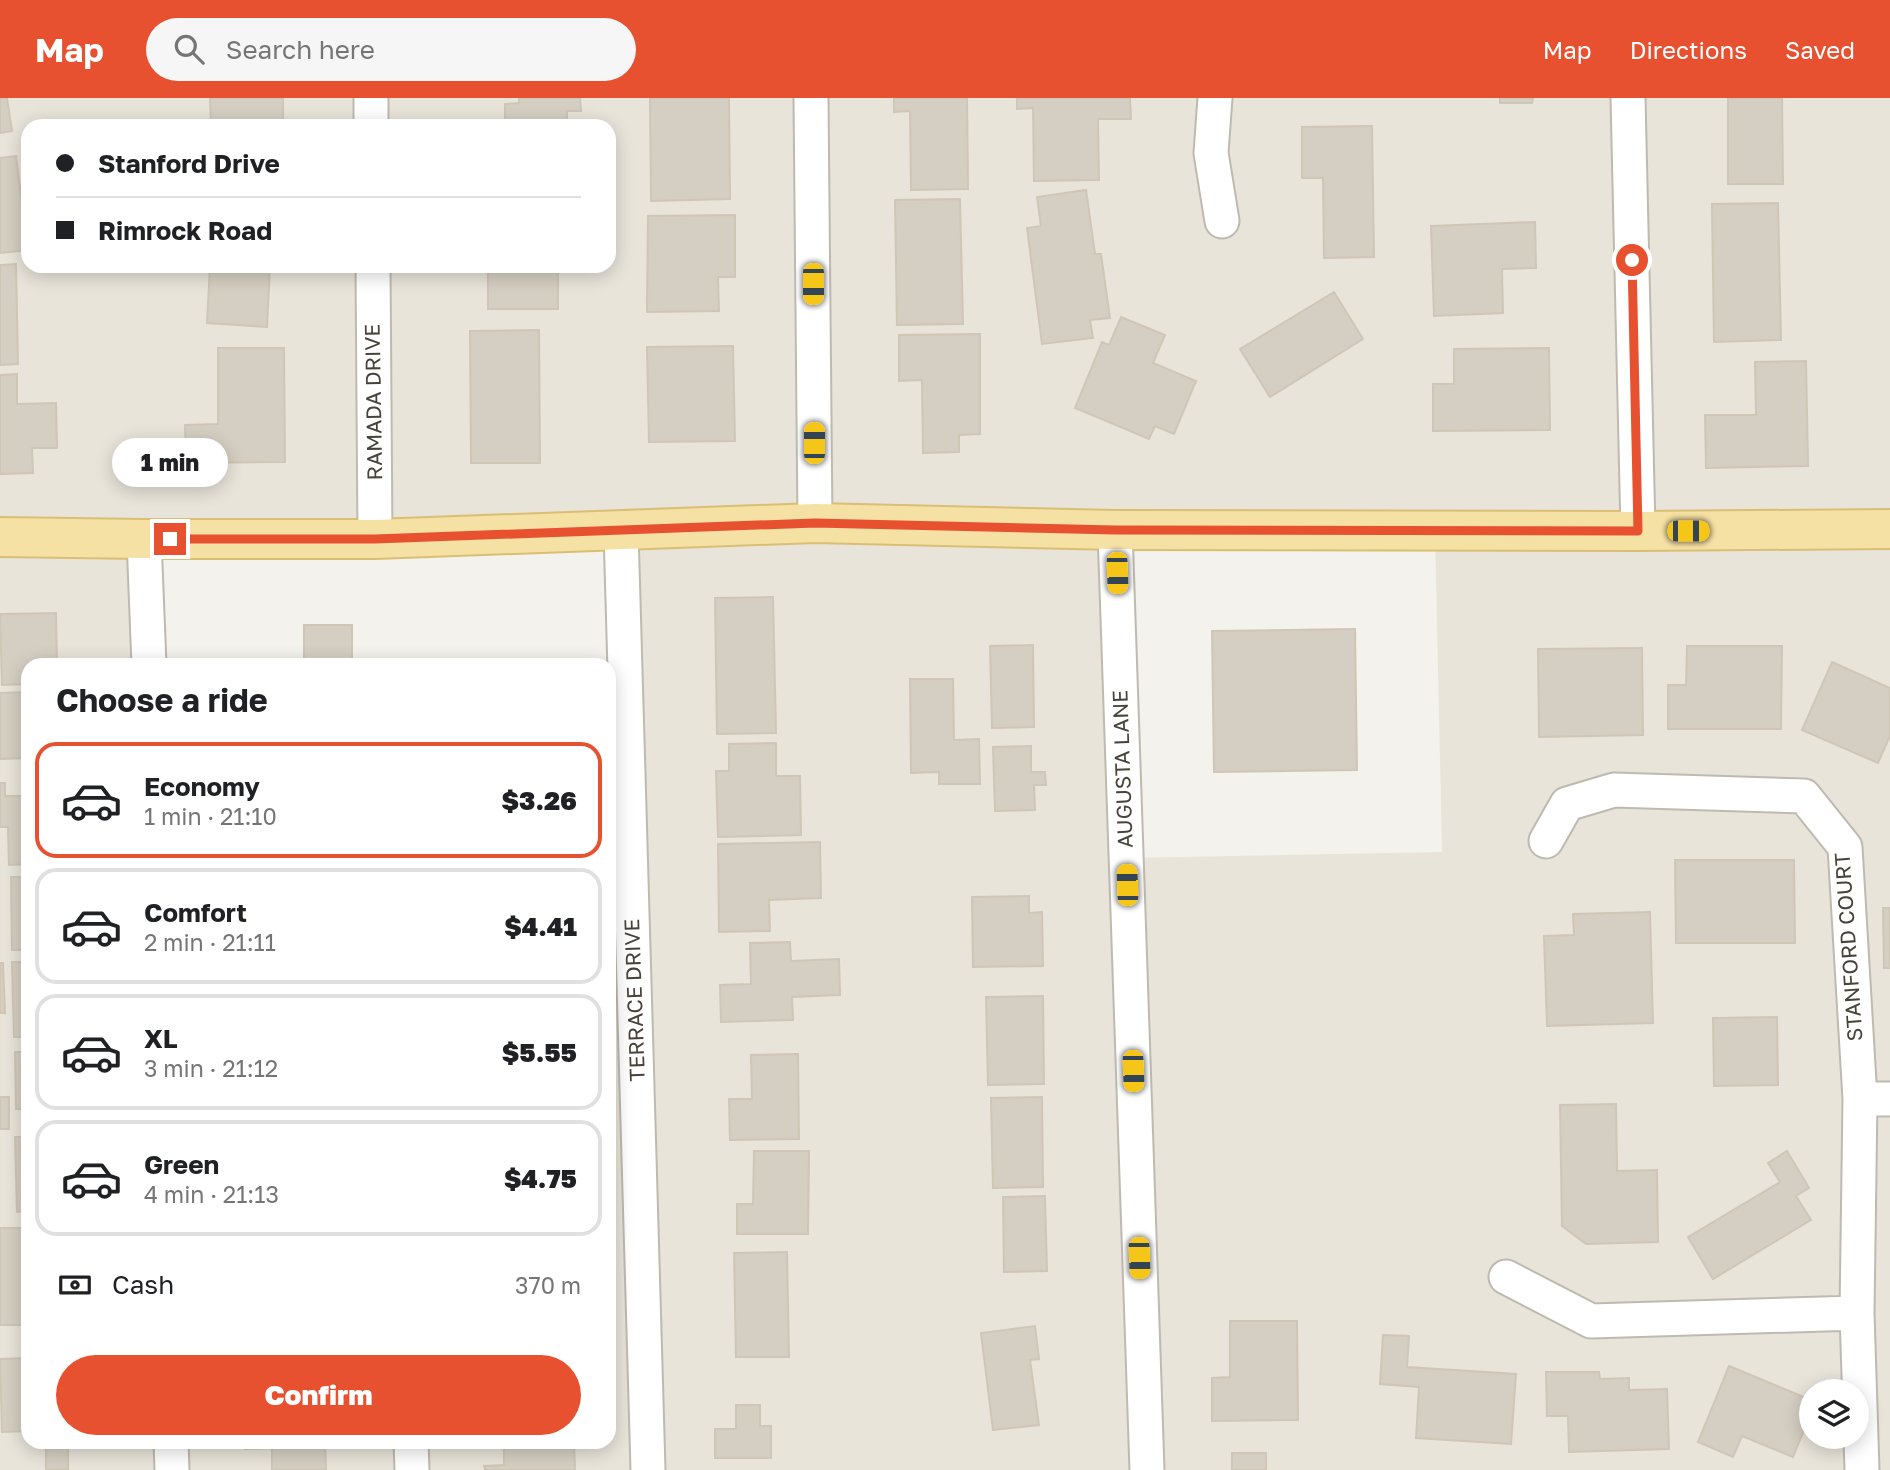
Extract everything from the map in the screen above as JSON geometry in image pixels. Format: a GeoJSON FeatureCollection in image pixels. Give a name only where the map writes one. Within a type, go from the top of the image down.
{"type":"FeatureCollection","features":[{"type":"Feature","properties":{"kind":"main road"},"geometry":{"type":"LineString","coordinates":[[0,537],[375,539],[815,523],[1115,530],[1890,529]]}},
{"type":"Feature","properties":{"kind":"street"},"geometry":{"type":"LineString","coordinates":[[371,98],[372,119]]}},
{"type":"Feature","properties":{"kind":"street"},"geometry":{"type":"LineString","coordinates":[[811,98],[815,523]]}},
{"type":"Feature","properties":{"kind":"street"},"geometry":{"type":"LineString","coordinates":[[1215,98],[1211,153],[1222,222]]}},
{"type":"Feature","properties":{"kind":"street"},"geometry":{"type":"LineString","coordinates":[[1628,98],[1638,531]]}},
{"type":"Feature","properties":{"kind":"street","name":"RAMADA DRIVE"},"geometry":{"type":"LineString","coordinates":[[373,273],[375,539]]}},
{"type":"Feature","properties":{"kind":"street","name":"AUGUSTA LANE"},"geometry":{"type":"LineString","coordinates":[[1115,530],[1146,1470]]}},
{"type":"Feature","properties":{"kind":"street","name":"TERRACE DRIVE"},"geometry":{"type":"LineString","coordinates":[[621,531],[648,1470]]}},
{"type":"Feature","properties":{"kind":"street"},"geometry":{"type":"LineString","coordinates":[[144,539],[149,658]]}},
{"type":"Feature","properties":{"kind":"street","name":"STANFORD COURT"},"geometry":{"type":"LineString","coordinates":[[1546,841],[1567,804],[1614,790],[1804,796],[1845,848],[1875,1099],[1857,1313],[1862,1470]]}},
{"type":"Feature","properties":{"kind":"street"},"geometry":{"type":"LineString","coordinates":[[1506,1277],[1591,1321],[1857,1313]]}},
{"type":"Feature","properties":{"kind":"street"},"geometry":{"type":"LineString","coordinates":[[171,1449],[172,1470]]}},
{"type":"Feature","properties":{"kind":"street"},"geometry":{"type":"LineString","coordinates":[[411,1449],[412,1470]]}},
{"type":"Feature","properties":{"kind":"shaded area"},"geometry":{"type":"Polygon","coordinates":[[[0,98],[1890,98],[1890,1470],[0,1470],[0,98]],[[1115,530],[1126,858],[1442,852],[1435,531],[1115,530]]]}},
{"type":"Feature","properties":{"kind":"building"},"geometry":{"type":"Polygon","coordinates":[[[0,98],[7,98],[12,131],[0,133],[0,98]]]}},
{"type":"Feature","properties":{"kind":"building"},"geometry":{"type":"Polygon","coordinates":[[[210,98],[283,98],[283,119],[211,119],[210,98]]]}},
{"type":"Feature","properties":{"kind":"building"},"geometry":{"type":"Polygon","coordinates":[[[519,98],[580,98],[581,111],[567,111],[567,119],[505,119],[505,104],[519,103],[519,98]]]}},
{"type":"Feature","properties":{"kind":"building"},"geometry":{"type":"Polygon","coordinates":[[[650,98],[729,98],[730,199],[651,201],[650,98]]]}},
{"type":"Feature","properties":{"kind":"building"},"geometry":{"type":"Polygon","coordinates":[[[894,98],[967,98],[968,189],[911,190],[910,111],[894,112],[894,98]]]}},
{"type":"Feature","properties":{"kind":"building"},"geometry":{"type":"Polygon","coordinates":[[[1017,98],[1130,98],[1131,119],[1098,119],[1099,180],[1034,181],[1033,108],[1017,109],[1017,98]]]}},
{"type":"Feature","properties":{"kind":"building"},"geometry":{"type":"Polygon","coordinates":[[[1500,98],[1533,98],[1532,103],[1500,103],[1500,98]]]}},
{"type":"Feature","properties":{"kind":"building"},"geometry":{"type":"Polygon","coordinates":[[[1728,98],[1782,98],[1783,184],[1728,184],[1728,98]]]}},
{"type":"Feature","properties":{"kind":"building"},"geometry":{"type":"Polygon","coordinates":[[[1372,126],[1374,257],[1324,258],[1323,178],[1302,178],[1302,127],[1372,126]]]}},
{"type":"Feature","properties":{"kind":"building"},"geometry":{"type":"Polygon","coordinates":[[[16,156],[21,195],[21,251],[0,253],[0,158],[16,156]]]}},
{"type":"Feature","properties":{"kind":"building"},"geometry":{"type":"Polygon","coordinates":[[[1086,190],[1095,254],[1101,254],[1110,318],[1090,320],[1093,338],[1042,344],[1027,228],[1041,226],[1037,197],[1086,190]]]}},
{"type":"Feature","properties":{"kind":"building"},"geometry":{"type":"Polygon","coordinates":[[[960,199],[963,324],[897,325],[895,200],[960,199]]]}},
{"type":"Feature","properties":{"kind":"building"},"geometry":{"type":"Polygon","coordinates":[[[1778,203],[1781,340],[1714,342],[1712,204],[1778,203]]]}},
{"type":"Feature","properties":{"kind":"building"},"geometry":{"type":"Polygon","coordinates":[[[735,215],[735,277],[718,277],[719,311],[647,312],[648,216],[735,215]]]}},
{"type":"Feature","properties":{"kind":"building"},"geometry":{"type":"Polygon","coordinates":[[[1535,222],[1536,268],[1502,269],[1503,313],[1434,316],[1431,226],[1535,222]]]}},
{"type":"Feature","properties":{"kind":"building"},"geometry":{"type":"Polygon","coordinates":[[[16,264],[18,364],[0,365],[0,265],[16,264]]]}},
{"type":"Feature","properties":{"kind":"building"},"geometry":{"type":"Polygon","coordinates":[[[210,273],[270,273],[267,327],[207,323],[210,273]]]}},
{"type":"Feature","properties":{"kind":"building"},"geometry":{"type":"Polygon","coordinates":[[[488,273],[558,273],[558,309],[488,309],[488,273]]]}},
{"type":"Feature","properties":{"kind":"building"},"geometry":{"type":"Polygon","coordinates":[[[1334,292],[1363,339],[1270,397],[1240,349],[1334,292]]]}},
{"type":"Feature","properties":{"kind":"building"},"geometry":{"type":"Polygon","coordinates":[[[1121,317],[1165,335],[1153,363],[1196,381],[1174,434],[1155,426],[1149,439],[1075,408],[1102,342],[1109,345],[1121,317]]]}},
{"type":"Feature","properties":{"kind":"building"},"geometry":{"type":"Polygon","coordinates":[[[539,330],[540,463],[471,463],[470,331],[539,330]]]}},
{"type":"Feature","properties":{"kind":"building"},"geometry":{"type":"Polygon","coordinates":[[[980,334],[980,434],[959,435],[959,452],[923,453],[922,380],[899,381],[899,335],[980,334]]]}},
{"type":"Feature","properties":{"kind":"building"},"geometry":{"type":"Polygon","coordinates":[[[733,346],[735,441],[649,442],[647,347],[733,346]]]}},
{"type":"Feature","properties":{"kind":"building"},"geometry":{"type":"Polygon","coordinates":[[[218,348],[284,348],[285,462],[186,463],[185,425],[218,424],[218,348]]]}},
{"type":"Feature","properties":{"kind":"building"},"geometry":{"type":"Polygon","coordinates":[[[1549,348],[1550,430],[1433,431],[1433,384],[1454,384],[1454,349],[1549,348]]]}},
{"type":"Feature","properties":{"kind":"building"},"geometry":{"type":"Polygon","coordinates":[[[1806,361],[1808,466],[1706,468],[1705,415],[1756,415],[1755,362],[1806,361]]]}},
{"type":"Feature","properties":{"kind":"building"},"geometry":{"type":"Polygon","coordinates":[[[17,374],[17,404],[56,403],[57,448],[32,448],[33,473],[0,474],[0,375],[17,374]]]}},
{"type":"Feature","properties":{"kind":"building"},"geometry":{"type":"Polygon","coordinates":[[[773,597],[776,733],[717,734],[715,598],[773,597]]]}},
{"type":"Feature","properties":{"kind":"building"},"geometry":{"type":"Polygon","coordinates":[[[56,613],[57,658],[21,658],[21,684],[2,685],[0,614],[56,613]]]}},
{"type":"Feature","properties":{"kind":"building"},"geometry":{"type":"Polygon","coordinates":[[[304,625],[352,625],[352,658],[304,658],[304,625]]]}},
{"type":"Feature","properties":{"kind":"building"},"geometry":{"type":"Polygon","coordinates":[[[1355,629],[1357,770],[1214,772],[1212,631],[1355,629]]]}},
{"type":"Feature","properties":{"kind":"building"},"geometry":{"type":"Polygon","coordinates":[[[1033,645],[1034,727],[992,728],[990,646],[1033,645]]]}},
{"type":"Feature","properties":{"kind":"building"},"geometry":{"type":"Polygon","coordinates":[[[1687,646],[1782,646],[1781,729],[1668,729],[1668,685],[1686,685],[1687,646]]]}},
{"type":"Feature","properties":{"kind":"building"},"geometry":{"type":"Polygon","coordinates":[[[1642,648],[1643,735],[1539,737],[1538,649],[1642,648]]]}},
{"type":"Feature","properties":{"kind":"building"},"geometry":{"type":"Polygon","coordinates":[[[1832,662],[1890,688],[1890,736],[1878,763],[1802,730],[1832,662]]]}},
{"type":"Feature","properties":{"kind":"building"},"geometry":{"type":"Polygon","coordinates":[[[910,679],[953,679],[954,740],[979,739],[980,784],[939,784],[939,772],[911,773],[910,679]]]}},
{"type":"Feature","properties":{"kind":"building"},"geometry":{"type":"Polygon","coordinates":[[[21,692],[21,758],[0,759],[0,693],[21,692]]]}},
{"type":"Feature","properties":{"kind":"building"},"geometry":{"type":"Polygon","coordinates":[[[776,743],[776,776],[800,776],[801,835],[718,837],[716,771],[729,771],[729,744],[776,743]]]}},
{"type":"Feature","properties":{"kind":"building"},"geometry":{"type":"Polygon","coordinates":[[[1031,746],[1031,772],[1045,772],[1046,785],[1034,785],[1035,810],[995,811],[993,747],[1031,746]]]}},
{"type":"Feature","properties":{"kind":"building"},"geometry":{"type":"Polygon","coordinates":[[[0,783],[5,783],[5,796],[21,796],[21,864],[9,865],[8,827],[0,827],[0,783]]]}},
{"type":"Feature","properties":{"kind":"building"},"geometry":{"type":"Polygon","coordinates":[[[820,842],[821,898],[769,900],[770,931],[719,932],[718,844],[820,842]]]}},
{"type":"Feature","properties":{"kind":"building"},"geometry":{"type":"Polygon","coordinates":[[[1675,860],[1794,860],[1795,943],[1676,943],[1675,860]]]}},
{"type":"Feature","properties":{"kind":"building"},"geometry":{"type":"Polygon","coordinates":[[[11,877],[21,877],[21,950],[12,950],[11,877]]]}},
{"type":"Feature","properties":{"kind":"building"},"geometry":{"type":"Polygon","coordinates":[[[1029,896],[1029,913],[1042,912],[1043,966],[973,967],[972,897],[1029,896]]]}},
{"type":"Feature","properties":{"kind":"building"},"geometry":{"type":"Polygon","coordinates":[[[1883,908],[1890,908],[1890,968],[1884,968],[1883,908]]]}},
{"type":"Feature","properties":{"kind":"building"},"geometry":{"type":"Polygon","coordinates":[[[1650,912],[1653,1023],[1547,1026],[1544,936],[1574,935],[1573,914],[1650,912]]]}},
{"type":"Feature","properties":{"kind":"building"},"geometry":{"type":"Polygon","coordinates":[[[790,942],[791,961],[839,959],[840,995],[792,997],[793,1020],[721,1022],[720,985],[751,984],[750,943],[790,942]]]}},
{"type":"Feature","properties":{"kind":"building"},"geometry":{"type":"Polygon","coordinates":[[[12,962],[21,962],[21,1037],[14,1037],[12,962]]]}},
{"type":"Feature","properties":{"kind":"building"},"geometry":{"type":"Polygon","coordinates":[[[0,963],[3,963],[5,1013],[0,1013],[0,963]]]}},
{"type":"Feature","properties":{"kind":"building"},"geometry":{"type":"Polygon","coordinates":[[[1043,996],[1044,1084],[988,1085],[986,997],[1043,996]]]}},
{"type":"Feature","properties":{"kind":"building"},"geometry":{"type":"Polygon","coordinates":[[[1777,1017],[1778,1085],[1714,1086],[1713,1018],[1777,1017]]]}},
{"type":"Feature","properties":{"kind":"building"},"geometry":{"type":"Polygon","coordinates":[[[15,1052],[21,1052],[21,1109],[16,1109],[15,1052]]]}},
{"type":"Feature","properties":{"kind":"building"},"geometry":{"type":"Polygon","coordinates":[[[798,1054],[799,1139],[730,1140],[729,1099],[752,1099],[751,1055],[798,1054]]]}},
{"type":"Feature","properties":{"kind":"building"},"geometry":{"type":"Polygon","coordinates":[[[0,1097],[9,1097],[9,1129],[0,1129],[0,1097]]]}},
{"type":"Feature","properties":{"kind":"building"},"geometry":{"type":"Polygon","coordinates":[[[1042,1097],[1043,1187],[993,1188],[991,1098],[1042,1097]]]}},
{"type":"Feature","properties":{"kind":"building"},"geometry":{"type":"Polygon","coordinates":[[[1616,1104],[1617,1171],[1657,1170],[1658,1242],[1586,1244],[1562,1226],[1560,1105],[1616,1104]]]}},
{"type":"Feature","properties":{"kind":"building"},"geometry":{"type":"Polygon","coordinates":[[[15,1137],[21,1137],[21,1212],[17,1212],[15,1137]]]}},
{"type":"Feature","properties":{"kind":"building"},"geometry":{"type":"Polygon","coordinates":[[[754,1151],[809,1151],[808,1234],[737,1234],[737,1204],[753,1204],[754,1151]]]}},
{"type":"Feature","properties":{"kind":"building"},"geometry":{"type":"Polygon","coordinates":[[[1787,1151],[1809,1188],[1796,1196],[1811,1220],[1713,1279],[1688,1237],[1780,1182],[1768,1163],[1787,1151]]]}},
{"type":"Feature","properties":{"kind":"building"},"geometry":{"type":"Polygon","coordinates":[[[1045,1196],[1047,1271],[1004,1272],[1003,1197],[1045,1196]]]}},
{"type":"Feature","properties":{"kind":"building"},"geometry":{"type":"Polygon","coordinates":[[[0,1228],[21,1228],[21,1325],[0,1325],[0,1228]]]}},
{"type":"Feature","properties":{"kind":"building"},"geometry":{"type":"Polygon","coordinates":[[[787,1252],[789,1357],[736,1357],[734,1253],[787,1252]]]}},
{"type":"Feature","properties":{"kind":"building"},"geometry":{"type":"Polygon","coordinates":[[[1230,1321],[1297,1321],[1298,1420],[1212,1421],[1212,1378],[1230,1377],[1230,1321]]]}},
{"type":"Feature","properties":{"kind":"building"},"geometry":{"type":"Polygon","coordinates":[[[1035,1326],[1039,1359],[1030,1360],[1039,1425],[993,1430],[981,1333],[1035,1326]]]}},
{"type":"Feature","properties":{"kind":"building"},"geometry":{"type":"Polygon","coordinates":[[[1383,1335],[1409,1336],[1407,1367],[1516,1374],[1511,1444],[1416,1438],[1419,1387],[1380,1384],[1383,1335]]]}},
{"type":"Feature","properties":{"kind":"building"},"geometry":{"type":"Polygon","coordinates":[[[21,1358],[21,1431],[2,1432],[0,1359],[21,1358]]]}},
{"type":"Feature","properties":{"kind":"building"},"geometry":{"type":"Polygon","coordinates":[[[1729,1366],[1799,1395],[1799,1442],[1793,1457],[1742,1436],[1733,1457],[1698,1442],[1729,1366]]]}},
{"type":"Feature","properties":{"kind":"building"},"geometry":{"type":"Polygon","coordinates":[[[1546,1372],[1599,1372],[1600,1379],[1629,1378],[1629,1390],[1667,1389],[1669,1449],[1569,1452],[1568,1416],[1547,1416],[1546,1372]]]}},
{"type":"Feature","properties":{"kind":"building"},"geometry":{"type":"Polygon","coordinates":[[[736,1405],[760,1405],[760,1426],[771,1426],[771,1458],[715,1458],[715,1429],[736,1429],[736,1405]]]}},
{"type":"Feature","properties":{"kind":"building"},"geometry":{"type":"Polygon","coordinates":[[[46,1449],[68,1449],[68,1469],[46,1470],[46,1449]]]}},
{"type":"Feature","properties":{"kind":"building"},"geometry":{"type":"Polygon","coordinates":[[[272,1449],[325,1449],[326,1470],[272,1470],[272,1449]]]}},
{"type":"Feature","properties":{"kind":"building"},"geometry":{"type":"Polygon","coordinates":[[[504,1449],[574,1449],[575,1470],[485,1470],[484,1466],[504,1465],[504,1449]]]}},
{"type":"Feature","properties":{"kind":"building"},"geometry":{"type":"Polygon","coordinates":[[[1232,1453],[1266,1453],[1266,1470],[1232,1470],[1232,1453]]]}},
{"type":"Feature","properties":{"kind":"route"},"geometry":{"type":"LineString","coordinates":[[170,539],[375,539],[815,523],[1115,530],[1638,531],[1632,260]]}}]}
